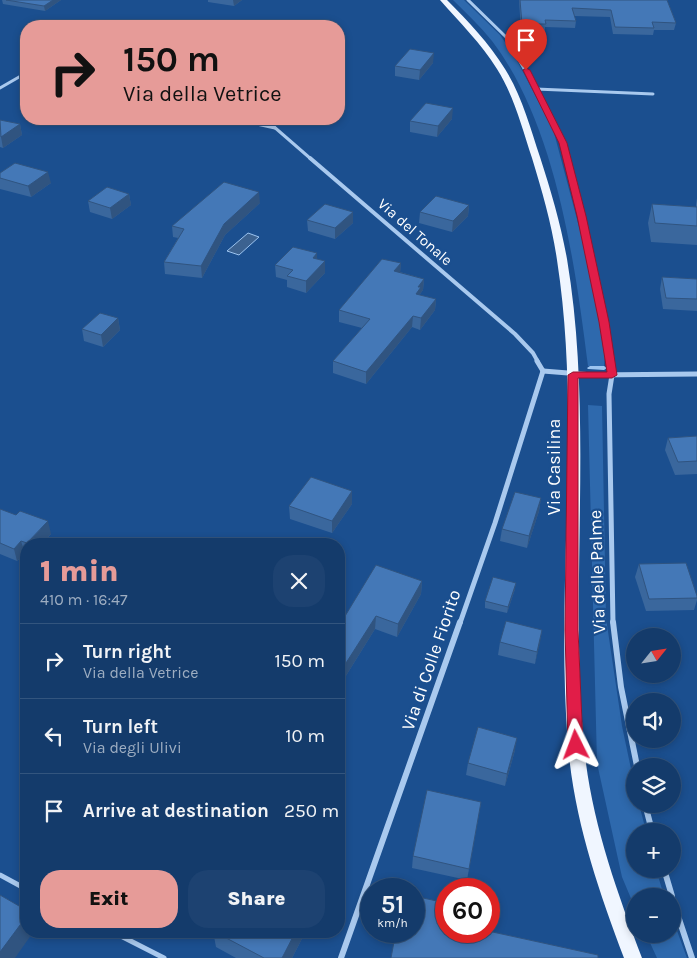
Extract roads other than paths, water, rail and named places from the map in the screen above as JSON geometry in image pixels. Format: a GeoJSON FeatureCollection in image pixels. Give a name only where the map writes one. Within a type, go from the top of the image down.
{"type":"FeatureCollection","features":[{"type":"Feature","properties":{"kind":"main road","name":"Via Casilina"},"geometry":{"type":"LineString","coordinates":[[443,0],[486,46],[502,71],[520,109],[546,187],[564,274],[573,375],[571,630],[576,745],[580,780],[593,840],[606,884],[634,958]]}},
{"type":"Feature","properties":{"kind":"street","name":"Via delle Palme"},"geometry":{"type":"LineString","coordinates":[[468,0],[506,37],[536,88],[563,143],[581,216],[604,322],[612,375],[609,394],[611,603],[621,687],[635,758]]}},
{"type":"Feature","properties":{"kind":"street"},"geometry":{"type":"LineString","coordinates":[[0,88],[20,76]]}},
{"type":"Feature","properties":{"kind":"street"},"geometry":{"type":"LineString","coordinates":[[536,88],[653,94]]}},
{"type":"Feature","properties":{"kind":"street"},"geometry":{"type":"LineString","coordinates":[[259,125],[276,129]]}},
{"type":"Feature","properties":{"kind":"street","name":"Via del Tonale"},"geometry":{"type":"LineString","coordinates":[[272,125],[515,334],[533,354],[543,370]]}},
{"type":"Feature","properties":{"kind":"street"},"geometry":{"type":"LineString","coordinates":[[543,370],[573,375],[697,374]]}},
{"type":"Feature","properties":{"kind":"street","name":"Via di Colle Fiorito"},"geometry":{"type":"LineString","coordinates":[[341,958],[495,523],[543,370]]}},
{"type":"Feature","properties":{"kind":"street"},"geometry":{"type":"LineString","coordinates":[[681,924],[692,958]]}},
{"type":"Feature","properties":{"kind":"lane"},"geometry":{"type":"LineString","coordinates":[[0,876],[20,886]]}},
{"type":"Feature","properties":{"kind":"lane"},"geometry":{"type":"LineString","coordinates":[[125,938],[164,958]]}},
{"type":"Feature","properties":{"kind":"waterway"},"geometry":{"type":"LineString","coordinates":[[590,368],[604,368]]}}]}
